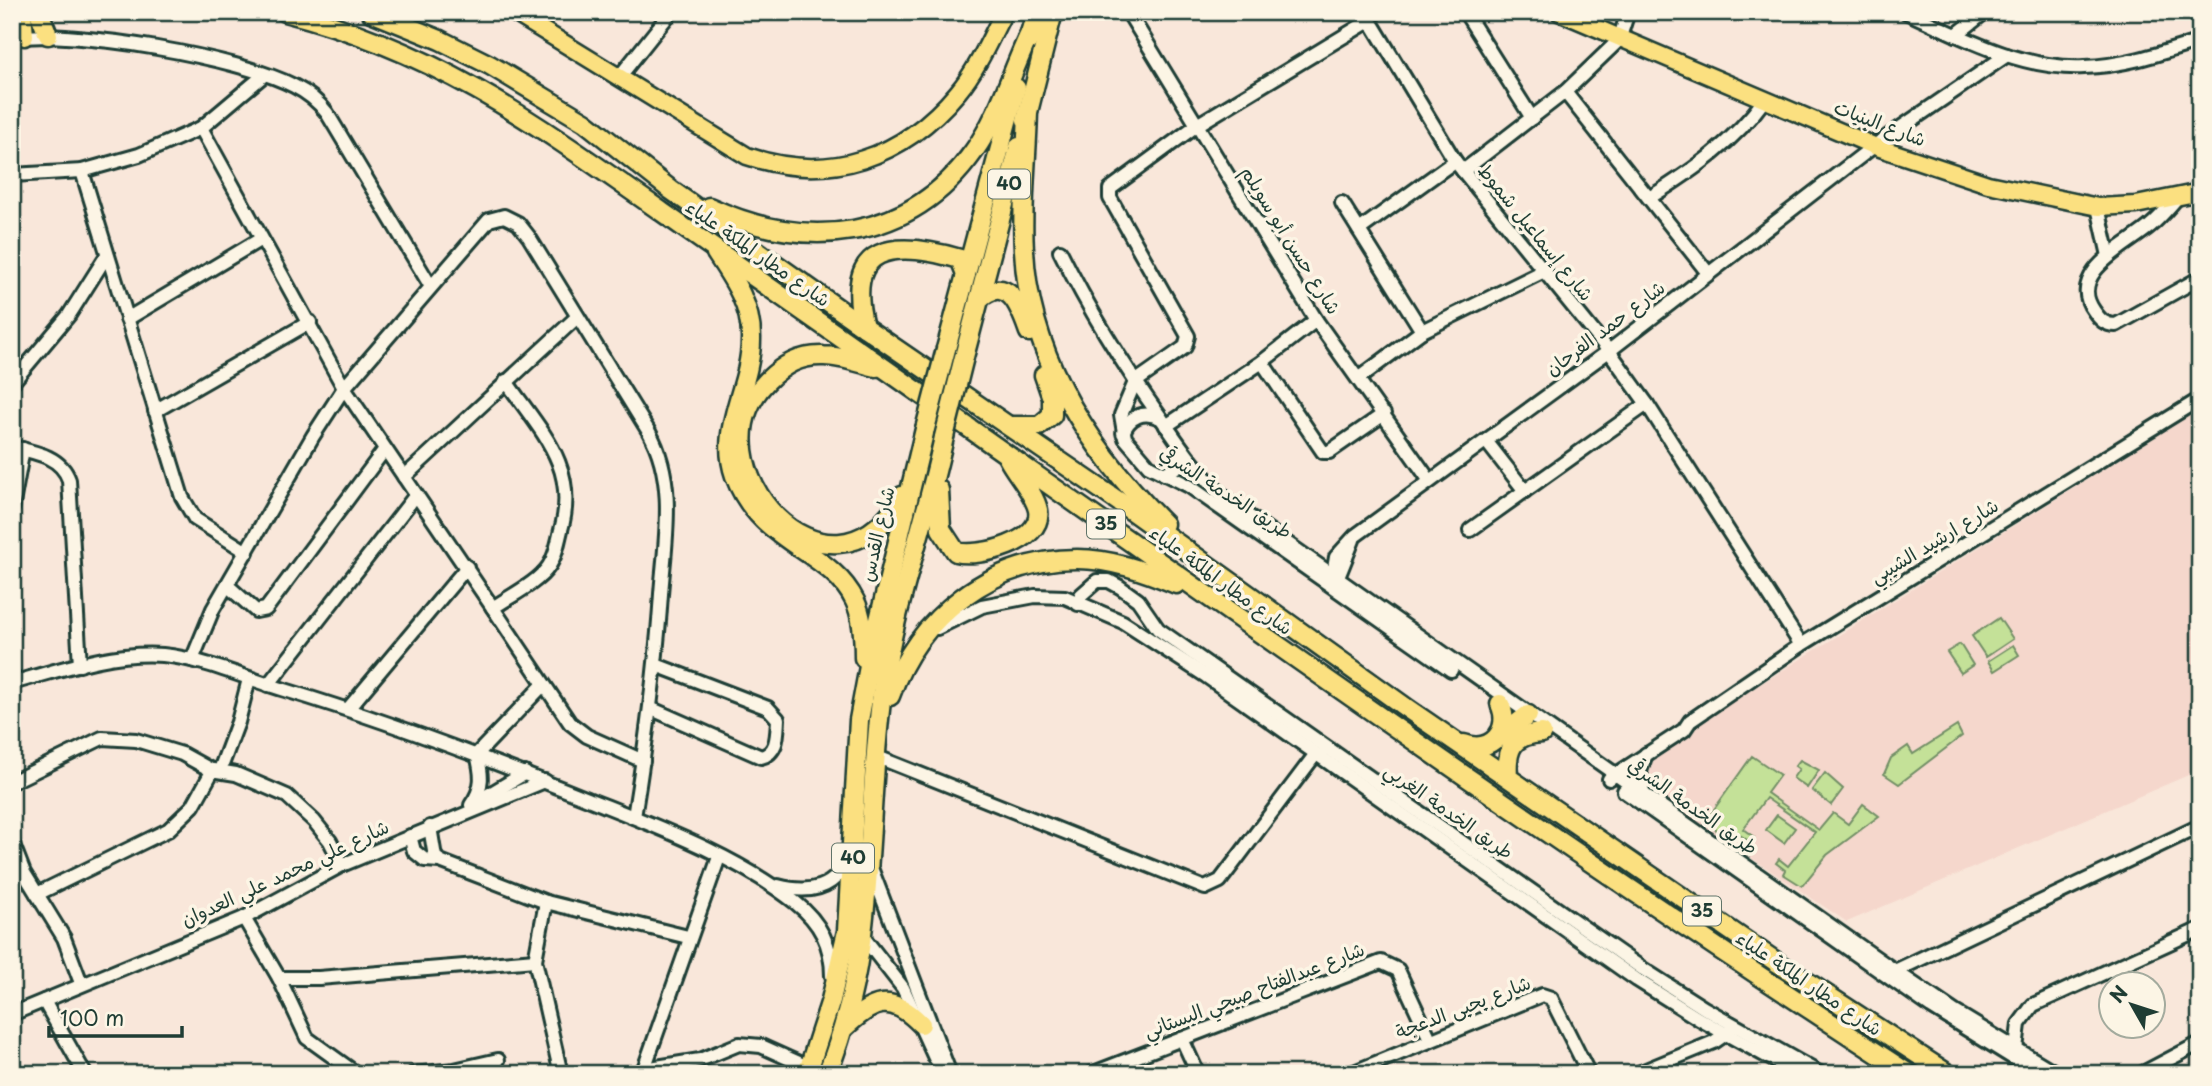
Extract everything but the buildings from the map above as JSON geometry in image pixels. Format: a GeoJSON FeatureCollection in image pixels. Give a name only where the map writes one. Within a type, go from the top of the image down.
{"type":"FeatureCollection","features":[{"type":"Feature","properties":{"kind":"highway"},"geometry":{"type":"LineString","coordinates":[[18,37],[22,12]]}},
{"type":"Feature","properties":{"kind":"highway"},"geometry":{"type":"LineString","coordinates":[[39,12],[48,35]]}},
{"type":"Feature","properties":{"kind":"highway","name":"شارع مطار الملكة علياء"},"geometry":{"type":"LineString","coordinates":[[285,12],[372,39],[443,69],[527,117],[1007,454],[1201,594],[1755,973],[1909,1074]]}},
{"type":"Feature","properties":{"kind":"highway","name":"شارع مطار الملكة علياء"},"geometry":{"type":"LineString","coordinates":[[371,12],[440,40],[585,122],[671,190],[864,327],[1010,426],[1218,575],[1778,962],[1948,1074]]}},
{"type":"Feature","properties":{"kind":"highway","name":"شارع القدس"},"geometry":{"type":"LineString","coordinates":[[808,1071],[856,934],[854,836],[859,720],[865,685],[911,481],[1036,12]]}},
{"type":"Feature","properties":{"kind":"highway","name":"شارع القدس"},"geometry":{"type":"LineString","coordinates":[[827,1074],[844,1028],[856,934],[870,867],[875,756],[885,672],[1053,12]]}},
{"type":"Feature","properties":{"kind":"highway"},"geometry":{"type":"LineString","coordinates":[[671,190],[735,219],[759,227],[802,234],[850,232],[891,218],[932,194],[951,178],[975,150],[998,109],[1031,31]]}},
{"type":"Feature","properties":{"kind":"highway"},"geometry":{"type":"LineString","coordinates":[[1028,111],[1023,196],[1024,253],[1032,304],[1048,359],[1097,450],[1128,488],[1218,575]]}},
{"type":"Feature","properties":{"kind":"highway"},"geometry":{"type":"LineString","coordinates":[[712,247],[740,290],[751,331],[750,355],[731,429],[734,473],[750,506],[764,522],[848,589],[860,618],[865,685]]}},
{"type":"Feature","properties":{"kind":"highway"},"geometry":{"type":"LineString","coordinates":[[864,327],[858,289],[862,272],[873,257],[903,249],[928,251],[960,259],[966,274]]}},
{"type":"Feature","properties":{"kind":"highway"},"geometry":{"type":"LineString","coordinates":[[979,299],[993,291],[1001,290],[1014,298],[1052,397],[1052,415],[1046,422],[1039,426],[1010,426]]}},
{"type":"Feature","properties":{"kind":"highway"},"geometry":{"type":"LineString","coordinates":[[886,370],[822,355],[799,359],[786,365],[753,399],[744,425],[745,459],[757,494],[771,513],[797,534],[820,543],[851,542],[873,532],[895,509],[911,481]]}},
{"type":"Feature","properties":{"kind":"highway"},"geometry":{"type":"LineString","coordinates":[[934,482],[939,490],[941,529],[956,552],[978,554],[1009,544],[1034,528],[1038,514],[1033,498],[1007,454]]}},
{"type":"Feature","properties":{"kind":"highway"},"geometry":{"type":"LineString","coordinates":[[878,729],[898,673],[916,643],[934,621],[967,594],[1007,573],[1053,561],[1101,561],[1128,567],[1201,594]]}},
{"type":"Feature","properties":{"kind":"highway"},"geometry":{"type":"LineString","coordinates":[[1498,738],[1504,721],[1500,704]]}},
{"type":"Feature","properties":{"kind":"highway"},"geometry":{"type":"LineString","coordinates":[[1460,743],[1476,748],[1498,738],[1526,717]]}},
{"type":"Feature","properties":{"kind":"highway"},"geometry":{"type":"LineString","coordinates":[[1508,776],[1507,757],[1513,743],[1525,735],[1542,733]]}},
{"type":"Feature","properties":{"kind":"highway"},"geometry":{"type":"LineString","coordinates":[[844,1028],[867,1008],[885,1003],[903,1007],[921,1024]]}},
{"type":"Feature","properties":{"kind":"main road"},"geometry":{"type":"LineString","coordinates":[[513,12],[747,156],[783,165],[828,168],[859,163],[889,149],[933,118],[960,90],[981,58],[1000,14]]}},
{"type":"Feature","properties":{"kind":"main road","name":"شارع البنيات"},"geometry":{"type":"LineString","coordinates":[[1559,12],[1619,40],[1874,146],[1988,184],[2098,207],[2136,205],[2200,192]]}},
{"type":"Feature","properties":{"kind":"street"},"geometry":{"type":"LineString","coordinates":[[620,76],[671,12]]}},
{"type":"Feature","properties":{"kind":"street","name":"شارع حسن أبو سويلم"},"geometry":{"type":"LineString","coordinates":[[1128,12],[1316,320],[1360,378],[1430,481]]}},
{"type":"Feature","properties":{"kind":"street"},"geometry":{"type":"LineString","coordinates":[[1465,12],[1532,118]]}},
{"type":"Feature","properties":{"kind":"street"},"geometry":{"type":"LineString","coordinates":[[1359,230],[1532,118],[1565,92],[1619,40],[1628,12]]}},
{"type":"Feature","properties":{"kind":"street"},"geometry":{"type":"LineString","coordinates":[[1906,12],[2007,55],[2043,64],[2082,68],[2139,60],[2200,41]]}},
{"type":"Feature","properties":{"kind":"street"},"geometry":{"type":"LineString","coordinates":[[1956,35],[1985,12]]}},
{"type":"Feature","properties":{"kind":"street"},"geometry":{"type":"LineString","coordinates":[[1123,433],[1121,415],[1135,382],[1185,347],[1188,336],[1109,193],[1115,183],[1197,125],[1367,17]]}},
{"type":"Feature","properties":{"kind":"street","name":"شارع إسماعيل شموط"},"geometry":{"type":"LineString","coordinates":[[1367,17],[1459,166],[1542,272],[1609,351],[1647,404],[1801,645]]}},
{"type":"Feature","properties":{"kind":"street"},"geometry":{"type":"LineString","coordinates":[[18,37],[48,35],[200,57],[293,85],[312,97],[327,113],[430,285]]}},
{"type":"Feature","properties":{"kind":"street","name":"شارع حمد الفرحان"},"geometry":{"type":"LineString","coordinates":[[1334,581],[1354,536],[1609,351],[1874,146],[2007,55]]}},
{"type":"Feature","properties":{"kind":"street"},"geometry":{"type":"LineString","coordinates":[[12,175],[82,171],[139,155],[201,128],[264,75]]}},
{"type":"Feature","properties":{"kind":"street"},"geometry":{"type":"LineString","coordinates":[[1565,92],[1707,273]]}},
{"type":"Feature","properties":{"kind":"street"},"geometry":{"type":"LineString","coordinates":[[1649,198],[1688,174],[1733,138],[1765,99]]}},
{"type":"Feature","properties":{"kind":"street"},"geometry":{"type":"LineString","coordinates":[[201,128],[344,388],[467,567],[543,685],[578,730],[643,761]]}},
{"type":"Feature","properties":{"kind":"street"},"geometry":{"type":"LineString","coordinates":[[82,171],[187,507],[207,528],[247,552]]}},
{"type":"Feature","properties":{"kind":"street"},"geometry":{"type":"LineString","coordinates":[[2177,198],[2151,226],[2109,256],[2090,280],[2086,297],[2099,320],[2110,325],[2200,278]]}},
{"type":"Feature","properties":{"kind":"street"},"geometry":{"type":"LineString","coordinates":[[1342,203],[1422,331]]}},
{"type":"Feature","properties":{"kind":"street"},"geometry":{"type":"LineString","coordinates":[[2098,207],[2109,256]]}},
{"type":"Feature","properties":{"kind":"street"},"geometry":{"type":"LineString","coordinates":[[192,660],[209,618],[313,436],[344,388],[430,285],[489,220],[505,216],[523,228],[576,318],[649,432],[657,447],[664,472],[668,504],[656,665],[652,709],[634,817]]}},
{"type":"Feature","properties":{"kind":"street"},"geometry":{"type":"LineString","coordinates":[[127,319],[261,239]]}},
{"type":"Feature","properties":{"kind":"street","name":"طريق الخدمة الشرقي"},"geometry":{"type":"LineString","coordinates":[[1060,251],[1078,288],[1135,382],[1183,450],[1221,496],[1500,704],[1526,717],[1542,733],[1643,794],[1895,971],[2058,1074]]}},
{"type":"Feature","properties":{"kind":"street"},"geometry":{"type":"LineString","coordinates":[[12,383],[69,315],[107,255]]}},
{"type":"Feature","properties":{"kind":"street"},"geometry":{"type":"LineString","coordinates":[[1360,378],[1422,331],[1542,272]]}},
{"type":"Feature","properties":{"kind":"street"},"geometry":{"type":"LineString","coordinates":[[404,477],[576,318]]}},
{"type":"Feature","properties":{"kind":"street"},"geometry":{"type":"LineString","coordinates":[[1123,433],[1129,421],[1141,415],[1163,422],[1262,362],[1316,320]]}},
{"type":"Feature","properties":{"kind":"street"},"geometry":{"type":"LineString","coordinates":[[155,411],[310,322]]}},
{"type":"Feature","properties":{"kind":"street"},"geometry":{"type":"LineString","coordinates":[[1262,362],[1323,452],[1329,452],[1384,414]]}},
{"type":"Feature","properties":{"kind":"street"},"geometry":{"type":"LineString","coordinates":[[493,608],[550,566],[565,516],[567,492],[564,472],[554,452],[506,381]]}},
{"type":"Feature","properties":{"kind":"street","name":"شارع ارشيد الشيبي"},"geometry":{"type":"LineString","coordinates":[[1608,775],[1679,723],[1690,720],[1801,645],[2200,399]]}},
{"type":"Feature","properties":{"kind":"street"},"geometry":{"type":"LineString","coordinates":[[1470,530],[1647,404]]}},
{"type":"Feature","properties":{"kind":"street","name":"طريق الخدمة الشرقي"},"geometry":{"type":"LineString","coordinates":[[1123,433],[1144,461],[1189,486],[1334,581],[1931,1007],[2039,1074]]}},
{"type":"Feature","properties":{"kind":"street"},"geometry":{"type":"LineString","coordinates":[[1486,441],[1525,491]]}},
{"type":"Feature","properties":{"kind":"street"},"geometry":{"type":"LineString","coordinates":[[12,509],[18,448],[57,462],[69,480],[79,665]]}},
{"type":"Feature","properties":{"kind":"street"},"geometry":{"type":"LineString","coordinates":[[228,586],[256,611],[266,609],[385,449]]}},
{"type":"Feature","properties":{"kind":"street"},"geometry":{"type":"LineString","coordinates":[[1164,474],[1178,466],[1183,450]]}},
{"type":"Feature","properties":{"kind":"street"},"geometry":{"type":"LineString","coordinates":[[268,685],[416,495]]}},
{"type":"Feature","properties":{"kind":"street"},"geometry":{"type":"LineString","coordinates":[[348,709],[467,567]]}},
{"type":"Feature","properties":{"kind":"street","name":"طريق الخدمة الغربي"},"geometry":{"type":"LineString","coordinates":[[1078,604],[1081,595],[1097,581],[1115,583],[1138,600],[1158,629],[1315,755],[1637,980],[1730,1030],[1821,1074]]}},
{"type":"Feature","properties":{"kind":"street","name":"طريق الخدمة الغربي"},"geometry":{"type":"LineString","coordinates":[[916,643],[950,620],[1000,601],[1049,596],[1065,597],[1133,628],[1214,675],[1643,969],[1780,1068],[1799,1074]]}},
{"type":"Feature","properties":{"kind":"street"},"geometry":{"type":"LineString","coordinates":[[12,683],[79,665],[143,655],[192,660],[348,709],[477,754],[634,817],[769,884],[806,912],[823,933],[831,956],[831,1000]]}},
{"type":"Feature","properties":{"kind":"street"},"geometry":{"type":"LineString","coordinates":[[652,709],[761,757],[768,755],[775,746],[778,719],[768,708],[656,665]]}},
{"type":"Feature","properties":{"kind":"street"},"geometry":{"type":"LineString","coordinates":[[37,894],[168,830],[186,815],[216,770],[238,722],[249,679]]}},
{"type":"Feature","properties":{"kind":"street"},"geometry":{"type":"LineString","coordinates":[[477,754],[543,685]]}},
{"type":"Feature","properties":{"kind":"street","name":"شارع ارشيد الشيبي"},"geometry":{"type":"LineString","coordinates":[[1608,775],[1684,730],[1690,720]]}},
{"type":"Feature","properties":{"kind":"street"},"geometry":{"type":"LineString","coordinates":[[12,782],[103,738],[111,737],[160,746],[216,770],[272,788],[302,807],[330,841],[342,865]]}},
{"type":"Feature","properties":{"kind":"street"},"geometry":{"type":"LineString","coordinates":[[471,804],[480,793],[482,778],[477,754]]}},
{"type":"Feature","properties":{"kind":"street"},"geometry":{"type":"LineString","coordinates":[[1643,794],[1640,771],[1646,754]]}},
{"type":"Feature","properties":{"kind":"street"},"geometry":{"type":"LineString","coordinates":[[875,756],[1205,888],[1220,881],[1315,755]]}},
{"type":"Feature","properties":{"kind":"street","name":"شارع علي محمد علي العدوان"},"geometry":{"type":"LineString","coordinates":[[458,816],[471,804],[525,773]]}},
{"type":"Feature","properties":{"kind":"street","name":"شارع علي محمد علي العدوان"},"geometry":{"type":"LineString","coordinates":[[12,1014],[244,918],[342,865],[545,781]]}},
{"type":"Feature","properties":{"kind":"street"},"geometry":{"type":"LineString","coordinates":[[1895,971],[2200,826]]}},
{"type":"Feature","properties":{"kind":"street"},"geometry":{"type":"LineString","coordinates":[[430,827],[435,857],[440,861]]}},
{"type":"Feature","properties":{"kind":"street"},"geometry":{"type":"LineString","coordinates":[[410,836],[416,855],[425,860],[440,861],[546,902],[688,937]]}},
{"type":"Feature","properties":{"kind":"street"},"geometry":{"type":"LineString","coordinates":[[769,884],[804,891],[823,887],[842,869],[854,836]]}},
{"type":"Feature","properties":{"kind":"street"},"geometry":{"type":"LineString","coordinates":[[12,842],[24,873],[64,939],[81,984]]}},
{"type":"Feature","properties":{"kind":"street"},"geometry":{"type":"LineString","coordinates":[[719,857],[640,1072],[679,1066],[700,1060],[731,1045],[749,1044],[761,1046],[808,1071]]}},
{"type":"Feature","properties":{"kind":"street"},"geometry":{"type":"LineString","coordinates":[[870,867],[948,1074]]}},
{"type":"Feature","properties":{"kind":"street"},"geometry":{"type":"LineString","coordinates":[[546,902],[535,960],[561,1074]]}},
{"type":"Feature","properties":{"kind":"street"},"geometry":{"type":"LineString","coordinates":[[244,918],[279,978],[307,1038],[357,1074]]}},
{"type":"Feature","properties":{"kind":"street"},"geometry":{"type":"LineString","coordinates":[[2016,1049],[2019,1024],[2033,1005],[2200,929]]}},
{"type":"Feature","properties":{"kind":"street"},"geometry":{"type":"LineString","coordinates":[[856,934],[904,988],[935,1058],[948,1074]]}},
{"type":"Feature","properties":{"kind":"street"},"geometry":{"type":"LineString","coordinates":[[279,978],[320,978],[535,960]]}},
{"type":"Feature","properties":{"kind":"street","name":"شارع عبدالفتاح صبحي البستاني"},"geometry":{"type":"LineString","coordinates":[[1091,1074],[1381,962],[1398,970],[1430,1039]]}},
{"type":"Feature","properties":{"kind":"street","name":"شارع يحيى الدعجة"},"geometry":{"type":"LineString","coordinates":[[1349,1074],[1430,1039],[1546,996],[1563,1020],[1589,1074]]}},
{"type":"Feature","properties":{"kind":"street"},"geometry":{"type":"LineString","coordinates":[[44,1001],[85,1074]]}},
{"type":"Feature","properties":{"kind":"street"},"geometry":{"type":"LineString","coordinates":[[1636,1074],[1730,1030]]}},
{"type":"Feature","properties":{"kind":"street"},"geometry":{"type":"LineString","coordinates":[[1182,1039],[1198,1074]]}},
{"type":"Feature","properties":{"kind":"street"},"geometry":{"type":"LineString","coordinates":[[2141,1074],[2200,1043]]}},
{"type":"Feature","properties":{"kind":"street"},"geometry":{"type":"LineString","coordinates":[[413,1074],[454,1070],[498,1060]]}},
{"type":"Feature","properties":{"kind":"shaded area"},"geometry":{"type":"Polygon","coordinates":[[[2200,409],[2200,770],[1847,922],[1622,771],[2200,409]]]}},
{"type":"Feature","properties":{"kind":"green space"},"geometry":{"type":"Polygon","coordinates":[[[1999,618],[2013,639],[1986,657],[1972,636],[1999,618]]]}},
{"type":"Feature","properties":{"kind":"green space"},"geometry":{"type":"Polygon","coordinates":[[[1960,644],[1973,665],[1961,673],[1947,652],[1960,644]]]}},
{"type":"Feature","properties":{"kind":"green space"},"geometry":{"type":"Polygon","coordinates":[[[2013,645],[2019,655],[1994,671],[1988,661],[2013,645]]]}},
{"type":"Feature","properties":{"kind":"green space"},"geometry":{"type":"Polygon","coordinates":[[[1957,726],[1962,736],[1899,784],[1884,774],[1891,758],[1908,746],[1913,754],[1957,726]]]}},
{"type":"Feature","properties":{"kind":"green space"},"geometry":{"type":"Polygon","coordinates":[[[1752,756],[1780,775],[1767,793],[1819,830],[1833,813],[1848,824],[1863,804],[1879,816],[1827,855],[1802,886],[1783,874],[1785,870],[1776,863],[1779,859],[1788,866],[1815,832],[1766,798],[1743,829],[1754,837],[1750,842],[1740,835],[1729,839],[1705,822],[1752,756]]]}},
{"type":"Feature","properties":{"kind":"green space"},"geometry":{"type":"Polygon","coordinates":[[[1800,760],[1819,770],[1807,788],[1793,778],[1799,769],[1795,766],[1800,760]]]}},
{"type":"Feature","properties":{"kind":"green space"},"geometry":{"type":"Polygon","coordinates":[[[1825,773],[1843,789],[1831,805],[1812,790],[1825,773]]]}},
{"type":"Feature","properties":{"kind":"green space"},"geometry":{"type":"Polygon","coordinates":[[[1777,815],[1795,828],[1784,843],[1766,830],[1777,815]]]}}]}
